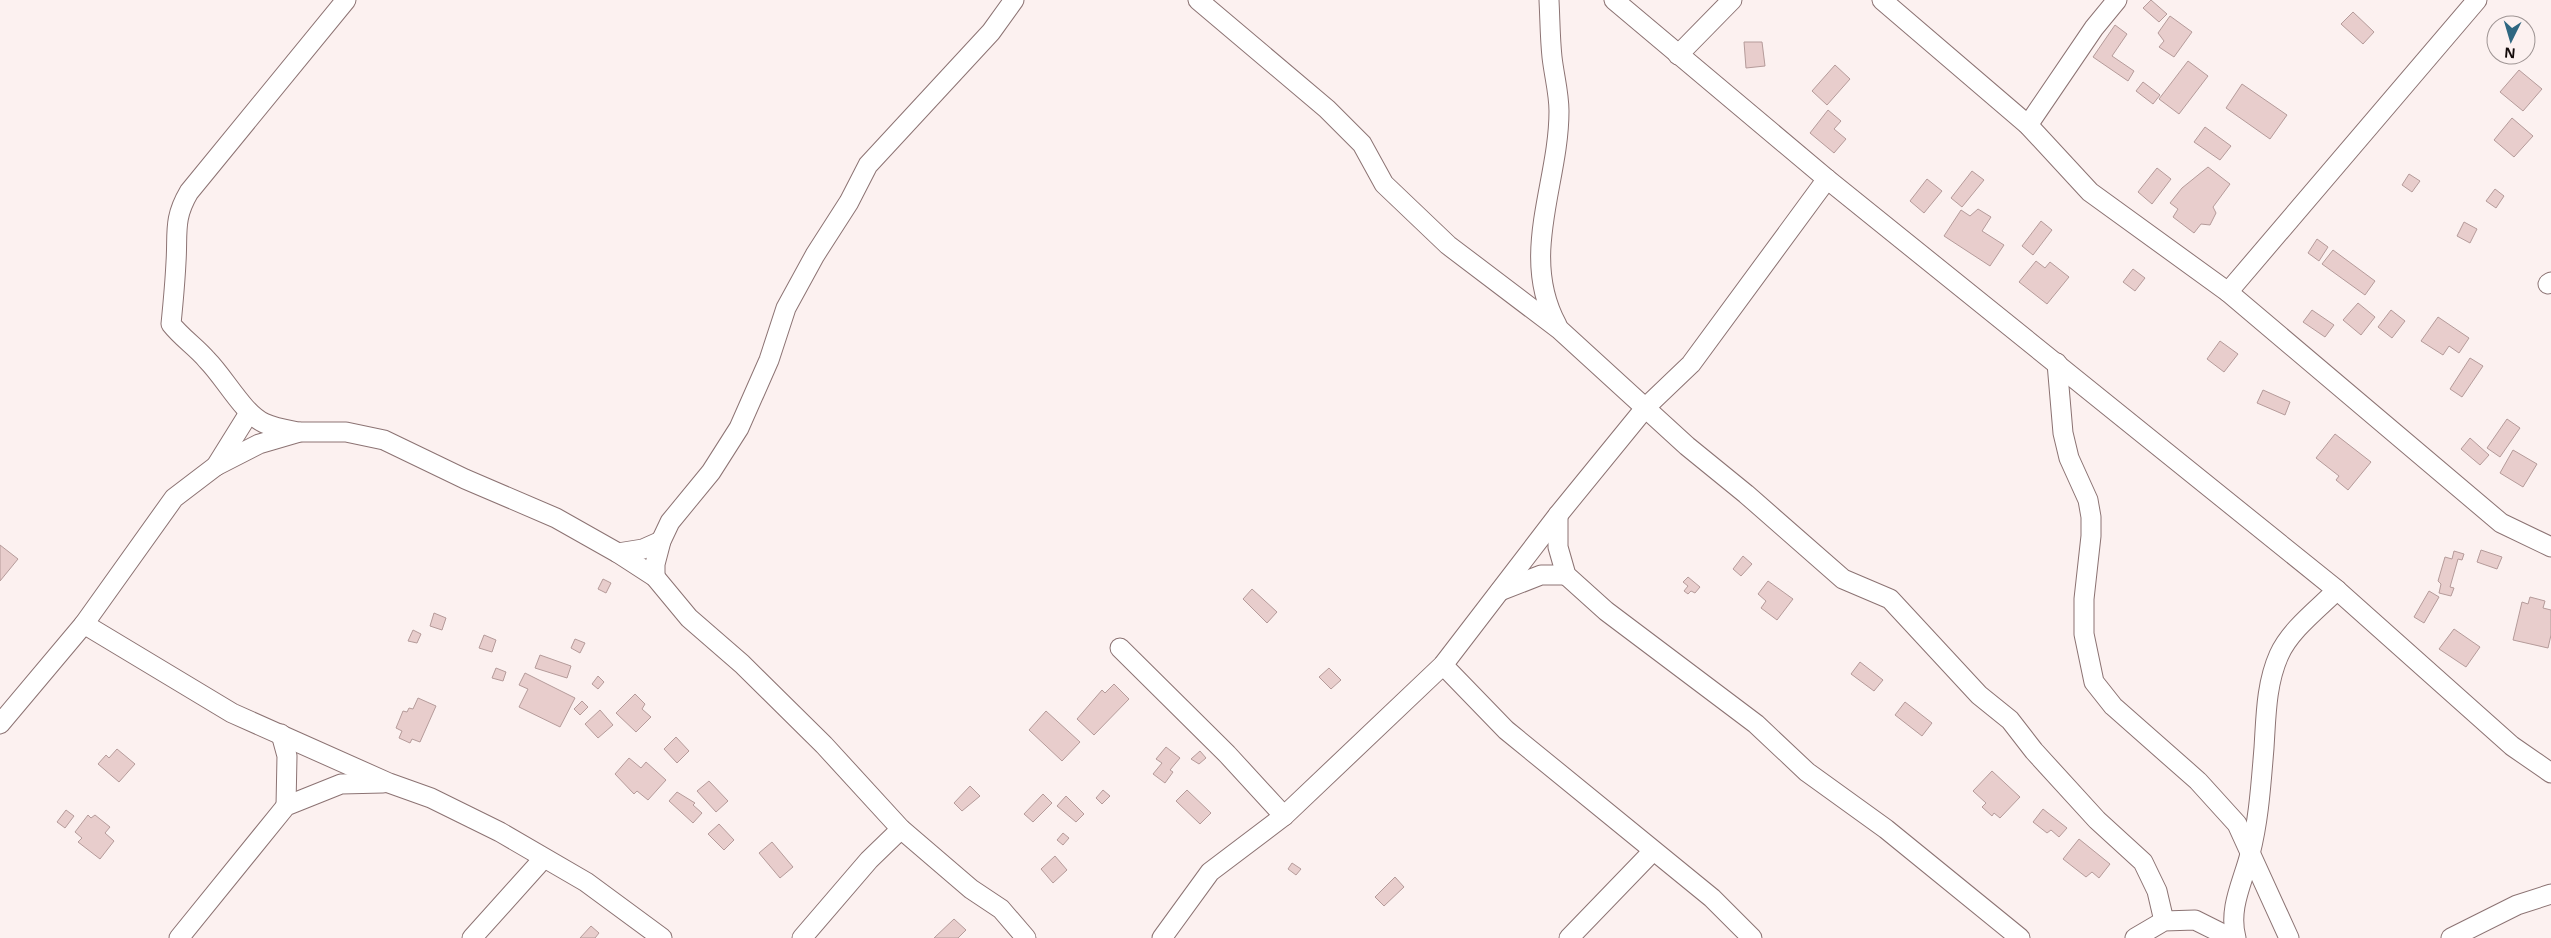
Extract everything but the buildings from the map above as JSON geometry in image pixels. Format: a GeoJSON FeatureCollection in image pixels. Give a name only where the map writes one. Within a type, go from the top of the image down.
{"type":"FeatureCollection","features":[{"type":"Feature","properties":{"kind":"street"},"geometry":{"type":"LineString","coordinates":[[346,0],[245,121],[189,192],[179,208],[175,237],[176,261],[172,324],[184,340],[206,358],[228,383],[248,412],[265,424],[300,432],[346,432],[384,440],[465,479],[556,518],[618,553],[655,577],[689,618],[742,664],[824,745],[901,829],[971,888],[1001,909],[1026,938]]}},
{"type":"Feature","properties":{"kind":"street"},"geometry":{"type":"LineString","coordinates":[[655,577],[655,564],[661,542],[670,522],[711,472],[739,428],[769,360],[786,308],[868,165],[991,32],[1014,0]]}},
{"type":"Feature","properties":{"kind":"street"},"geometry":{"type":"LineString","coordinates":[[1198,0],[1334,116],[1362,144],[1384,184],[1448,245],[1560,330],[1687,446],[1746,494],[1843,579],[1890,599],[1979,695],[2010,720],[2034,751],[2097,820],[2143,862],[2157,891],[2164,921]]}},
{"type":"Feature","properties":{"kind":"street"},"geometry":{"type":"LineString","coordinates":[[1549,0],[1552,54],[1559,111],[1553,168],[1541,231],[1541,279],[1547,306],[1560,330]]}},
{"type":"Feature","properties":{"kind":"street"},"geometry":{"type":"LineString","coordinates":[[1614,0],[1827,179],[2337,590],[2512,746],[2551,773]]}},
{"type":"Feature","properties":{"kind":"street"},"geometry":{"type":"LineString","coordinates":[[1678,54],[1732,0]]}},
{"type":"Feature","properties":{"kind":"street"},"geometry":{"type":"LineString","coordinates":[[1882,0],[2028,125],[2090,192],[2228,292],[2501,523],[2551,547]]}},
{"type":"Feature","properties":{"kind":"street"},"geometry":{"type":"LineString","coordinates":[[2028,125],[2094,28],[2118,0]]}},
{"type":"Feature","properties":{"kind":"street"},"geometry":{"type":"LineString","coordinates":[[2228,292],[2477,0]]}},
{"type":"Feature","properties":{"kind":"street"},"geometry":{"type":"LineString","coordinates":[[1162,938],[1210,872],[1284,816],[1443,665],[1558,514],[1646,407],[1691,364],[1827,179]]}},
{"type":"Feature","properties":{"kind":"street"},"geometry":{"type":"LineString","coordinates":[[2057,363],[2063,433],[2069,458],[2088,500],[2091,517],[2091,536],[2084,600],[2084,634],[2094,682],[2100,692],[2134,727],[2212,795],[2237,824],[2289,938]]}},
{"type":"Feature","properties":{"kind":"street"},"geometry":{"type":"LineString","coordinates":[[216,466],[248,412]]}},
{"type":"Feature","properties":{"kind":"street"},"geometry":{"type":"LineString","coordinates":[[0,724],[84,624],[174,498],[216,466],[260,444],[300,432]]}},
{"type":"Feature","properties":{"kind":"street"},"geometry":{"type":"LineString","coordinates":[[1558,514],[1558,547],[1566,575],[1606,611],[1756,724],[1807,772],[1908,847],[2020,938]]}},
{"type":"Feature","properties":{"kind":"street"},"geometry":{"type":"LineString","coordinates":[[618,553],[643,549],[661,542]]}},
{"type":"Feature","properties":{"kind":"street"},"geometry":{"type":"LineString","coordinates":[[1500,591],[1541,575],[1566,575]]}},
{"type":"Feature","properties":{"kind":"street"},"geometry":{"type":"LineString","coordinates":[[2236,938],[2232,923],[2235,904],[2250,853],[2262,778],[2264,717],[2279,655],[2290,638],[2337,590]]}},
{"type":"Feature","properties":{"kind":"street"},"geometry":{"type":"LineString","coordinates":[[84,624],[232,712],[389,783],[431,798],[500,832],[543,859],[586,882],[662,938]]}},
{"type":"Feature","properties":{"kind":"street"},"geometry":{"type":"LineString","coordinates":[[1120,648],[1227,754],[1284,816]]}},
{"type":"Feature","properties":{"kind":"street"},"geometry":{"type":"LineString","coordinates":[[1443,665],[1506,730],[1712,898],[1752,938]]}},
{"type":"Feature","properties":{"kind":"street"},"geometry":{"type":"LineString","coordinates":[[281,734],[287,756],[286,806]]}},
{"type":"Feature","properties":{"kind":"street"},"geometry":{"type":"LineString","coordinates":[[180,938],[286,806],[341,784],[389,783]]}},
{"type":"Feature","properties":{"kind":"street"},"geometry":{"type":"LineString","coordinates":[[802,938],[869,860],[901,829]]}},
{"type":"Feature","properties":{"kind":"street"},"geometry":{"type":"LineString","coordinates":[[1569,938],[1653,851]]}},
{"type":"Feature","properties":{"kind":"street"},"geometry":{"type":"LineString","coordinates":[[472,938],[543,859]]}},
{"type":"Feature","properties":{"kind":"street"},"geometry":{"type":"LineString","coordinates":[[2451,938],[2517,905],[2551,894]]}},
{"type":"Feature","properties":{"kind":"street"},"geometry":{"type":"LineString","coordinates":[[2136,938],[2164,921],[2195,920],[2231,938]]}}]}
